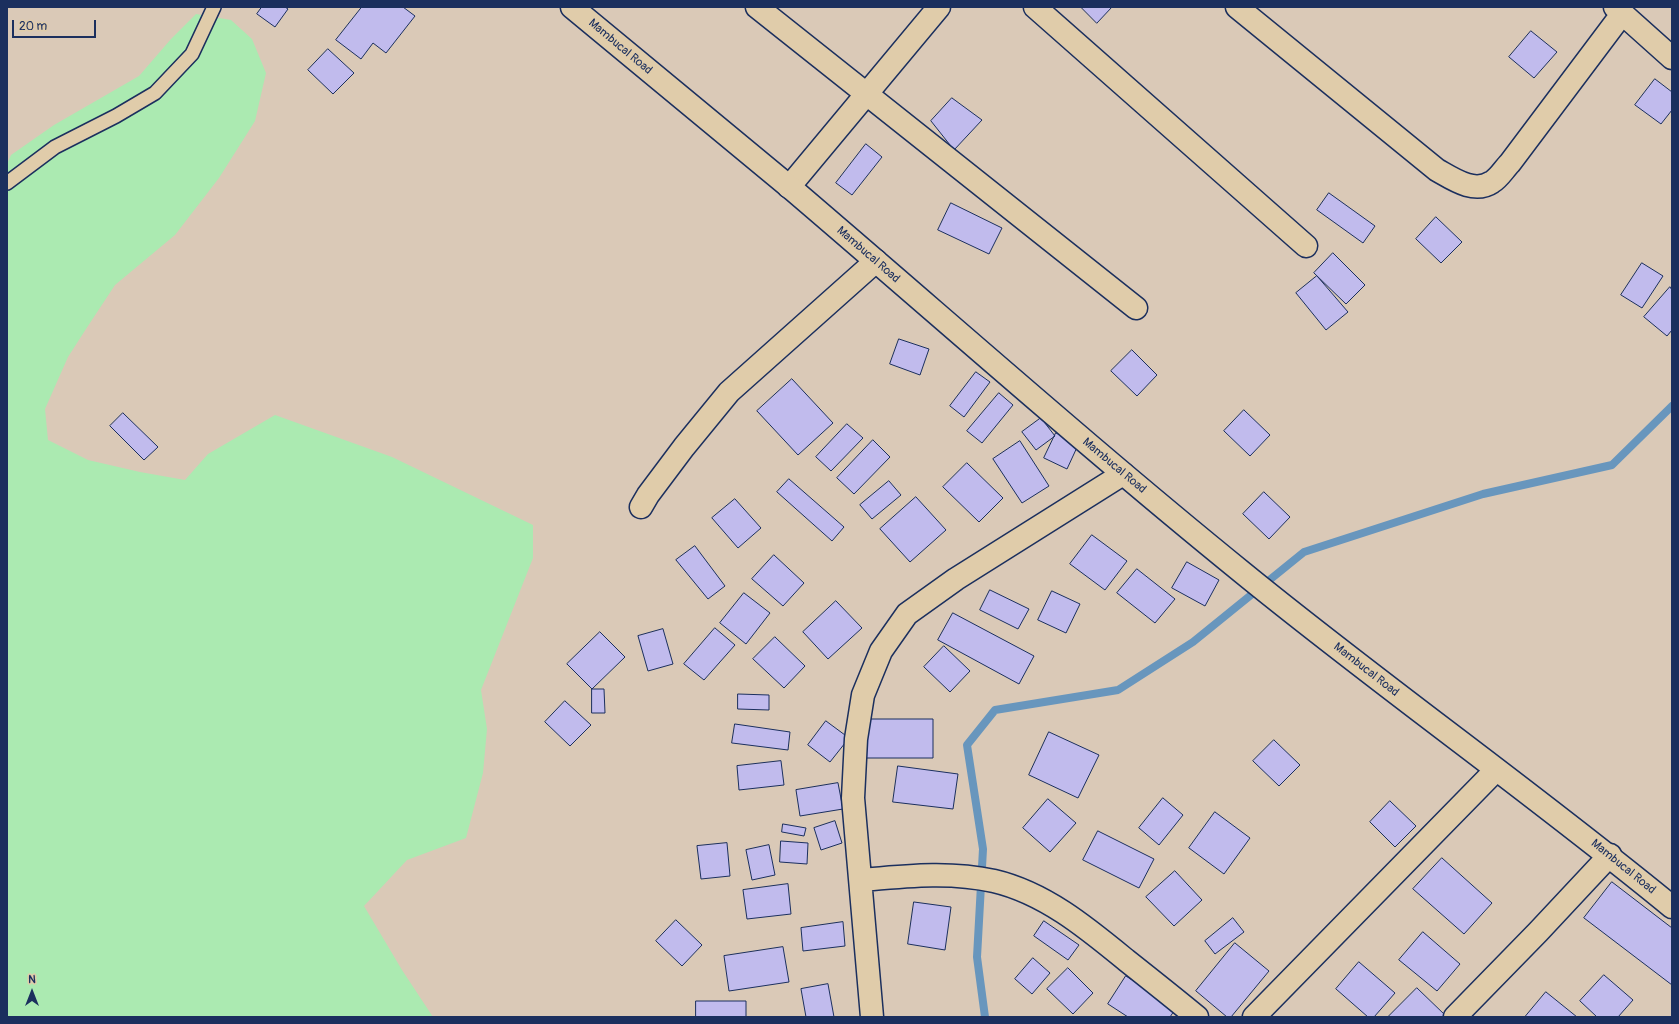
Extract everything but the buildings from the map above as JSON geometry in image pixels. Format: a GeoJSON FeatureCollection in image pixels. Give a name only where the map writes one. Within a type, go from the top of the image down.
{"type":"FeatureCollection","features":[{"type":"Feature","properties":{"kind":"street","name":"Mambucal Road"},"geometry":{"type":"LineString","coordinates":[[572,7],[790,187],[1124,474],[1276,600],[1496,770],[1610,855],[1672,907]]}},
{"type":"Feature","properties":{"kind":"street"},"geometry":{"type":"LineString","coordinates":[[758,7],[1136,308]]}},
{"type":"Feature","properties":{"kind":"street"},"geometry":{"type":"LineString","coordinates":[[790,187],[939,7]]}},
{"type":"Feature","properties":{"kind":"street"},"geometry":{"type":"LineString","coordinates":[[1036,7],[1306,246]]}},
{"type":"Feature","properties":{"kind":"street"},"geometry":{"type":"LineString","coordinates":[[1237,7],[1438,170],[1458,182],[1476,187],[1492,182],[1510,163],[1618,10],[1672,58]]}},
{"type":"Feature","properties":{"kind":"street"},"geometry":{"type":"LineString","coordinates":[[641,507],[648,495],[675,459],[730,392],[876,261]]}},
{"type":"Feature","properties":{"kind":"street"},"geometry":{"type":"LineString","coordinates":[[872,1017],[853,798],[856,739],[864,695],[881,651],[907,614],[956,578],[1124,474]]}},
{"type":"Feature","properties":{"kind":"street"},"geometry":{"type":"LineString","coordinates":[[1254,1017],[1496,770]]}},
{"type":"Feature","properties":{"kind":"street"},"geometry":{"type":"LineString","coordinates":[[1456,1017],[1610,855]]}},
{"type":"Feature","properties":{"kind":"street"},"geometry":{"type":"LineString","coordinates":[[861,880],[928,874],[994,881],[1018,888],[1054,906],[1093,933],[1197,1017]]}},
{"type":"Feature","properties":{"kind":"lane"},"geometry":{"type":"LineString","coordinates":[[7,183],[55,147],[116,116],[156,93],[192,54],[214,7]]}},
{"type":"Feature","properties":{"kind":"green space"},"geometry":{"type":"Polygon","coordinates":[[[196,14],[231,20],[252,39],[266,73],[255,121],[219,178],[175,235],[115,285],[86,329],[68,357],[45,409],[48,440],[88,460],[140,472],[185,480],[208,454],[275,415],[392,457],[533,525],[533,558],[481,690],[487,729],[483,773],[466,838],[407,860],[364,906],[402,970],[433,1017],[7,1017],[7,164],[11,155],[54,125],[139,76],[171,39],[196,14]]]}},
{"type":"Feature","properties":{"kind":"waterway"},"geometry":{"type":"LineString","coordinates":[[985,1017],[977,957],[983,849],[967,745],[995,710],[1118,690],[1193,642],[1304,552],[1483,494],[1612,465],[1672,406]]}}]}
